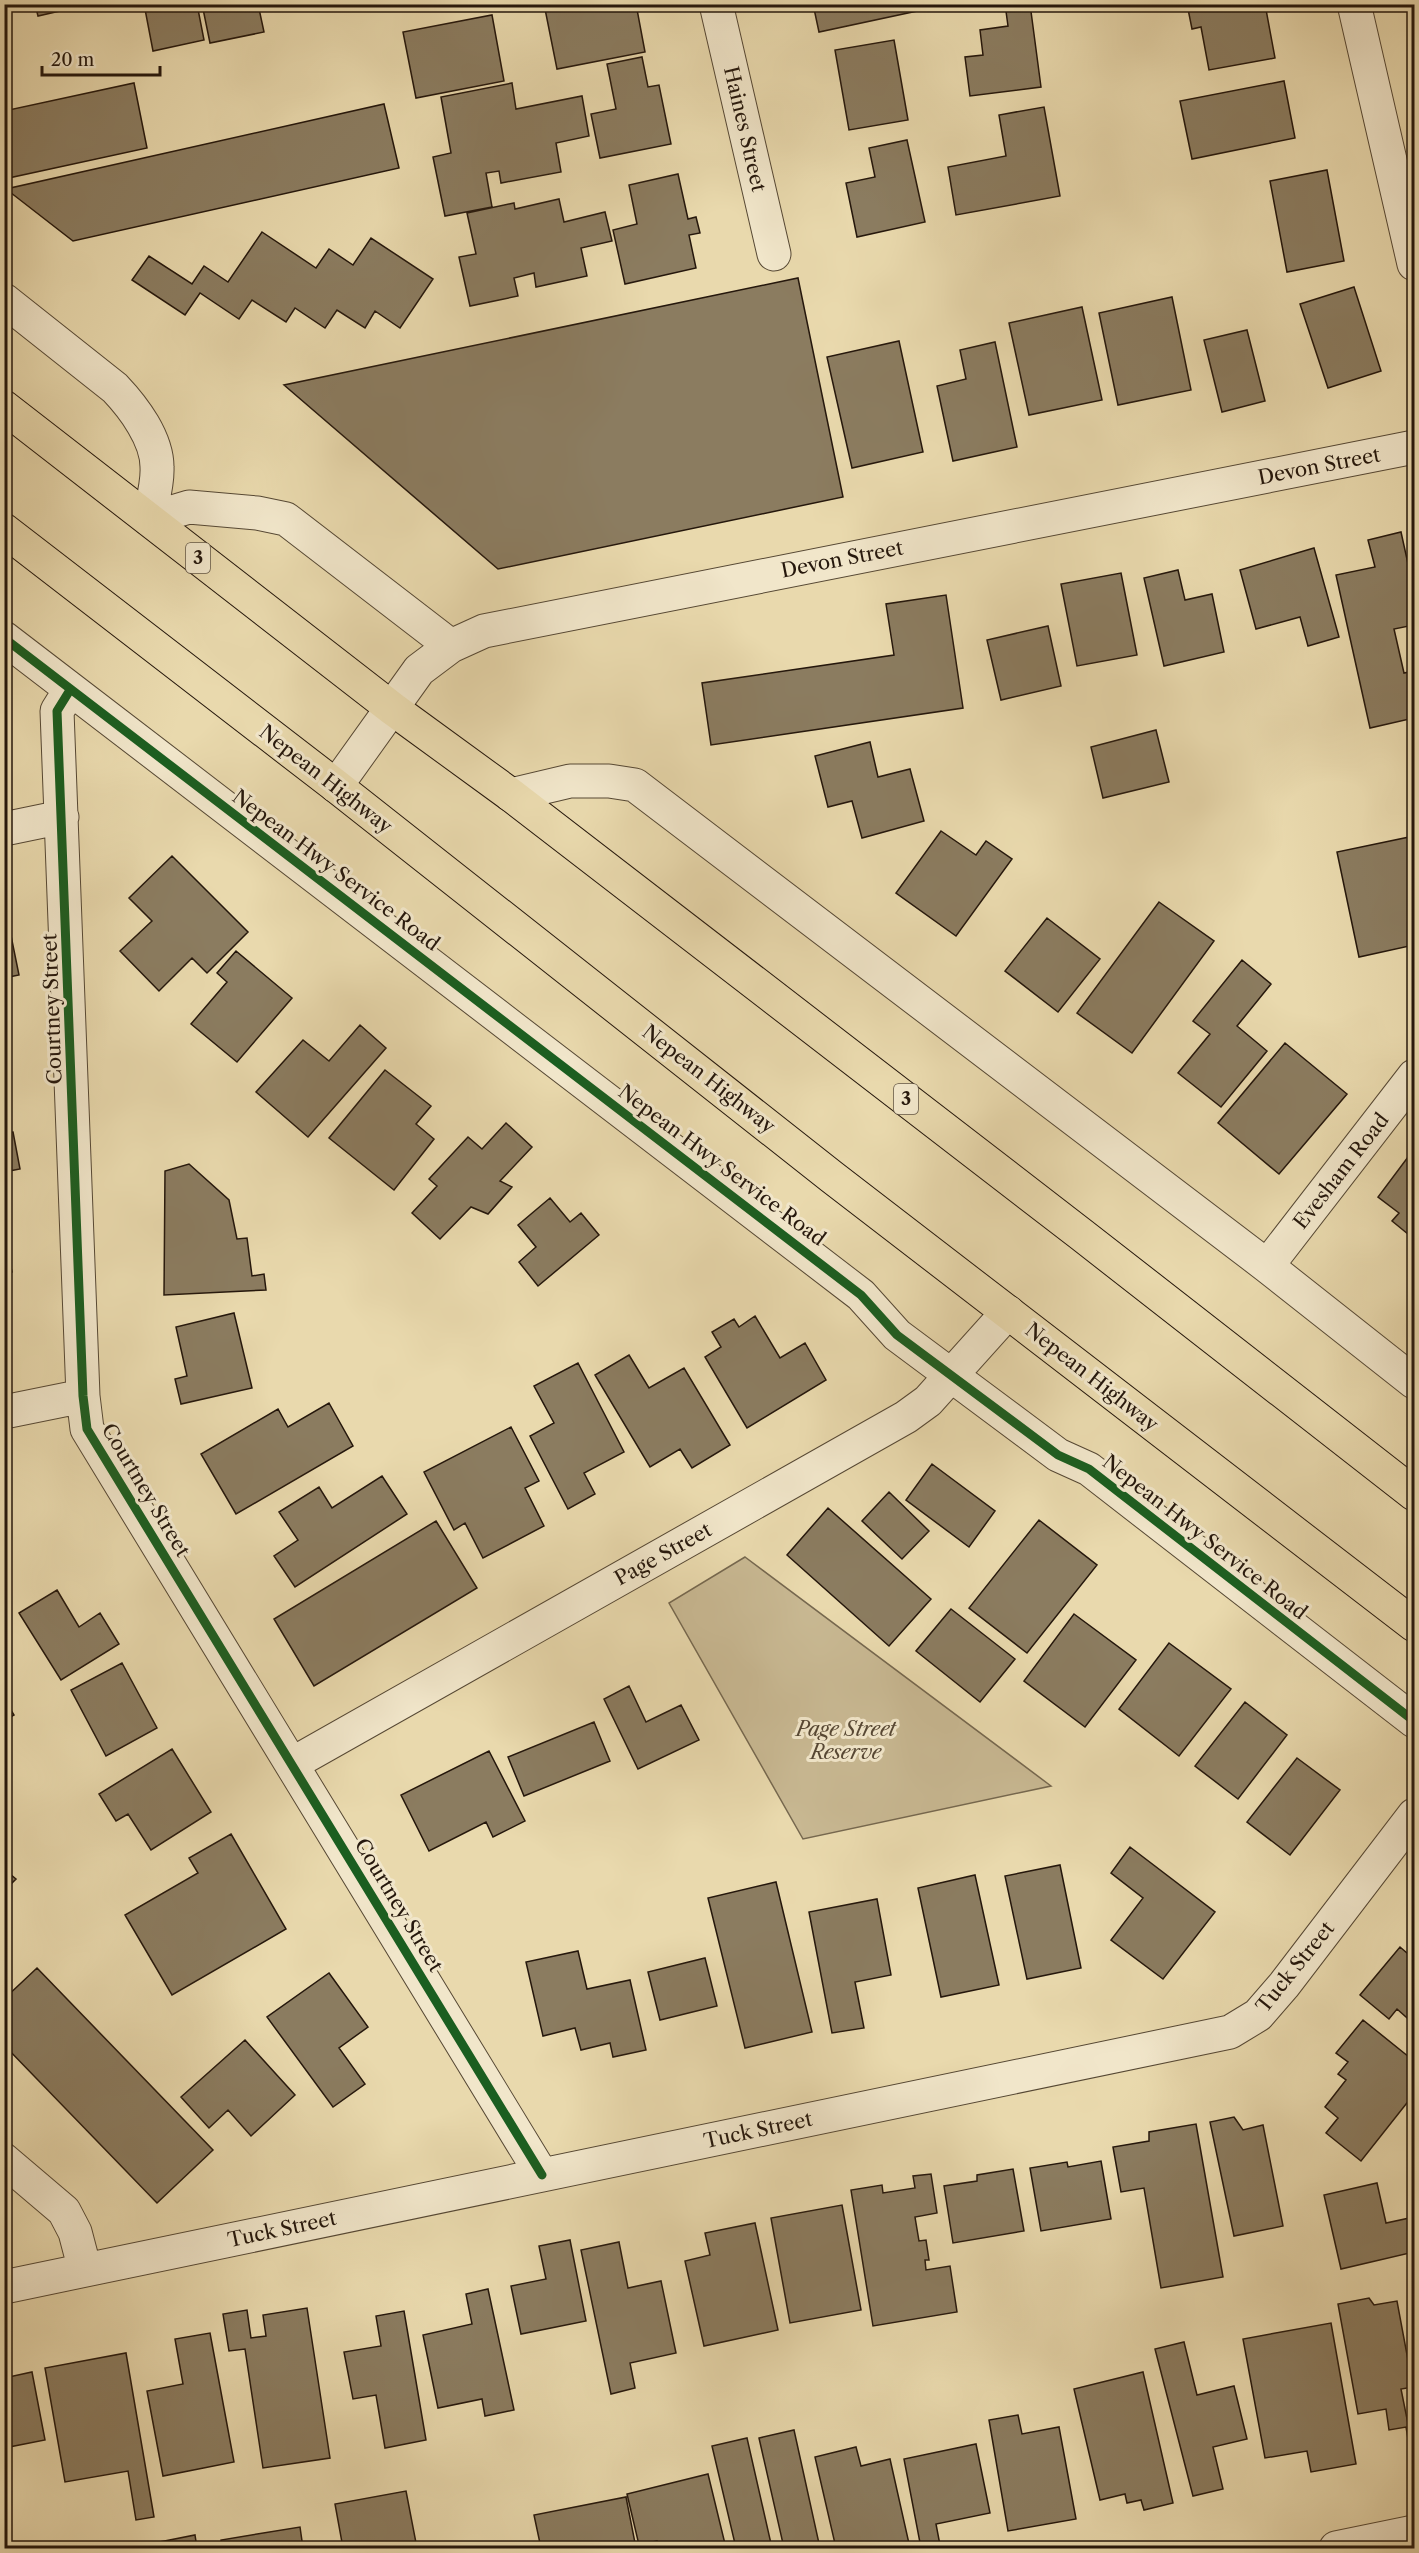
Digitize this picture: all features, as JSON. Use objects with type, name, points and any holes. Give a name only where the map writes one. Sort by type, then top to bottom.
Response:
[{"type":"highway","name":"3","points":[[4,406],[393,709],[511,795],[1414,1494]]},
{"type":"highway","name":"Nepean Highway","points":[[4,530],[336,786],[1008,1312],[1414,1625]]},
{"type":"street","name":"Haines Street","points":[[716,4],[774,254]]},
{"type":"street","points":[[1354,4],[1414,264]]},
{"type":"street","points":[[4,300],[116,388],[128,403],[156,453],[158,469],[149,519],[189,507],[257,513],[286,519],[451,646]]},
{"type":"street","name":"Devon Street","points":[[336,786],[419,670],[451,646],[484,631],[1414,447]]},
{"type":"street","name":"Nepean Hwy Service Road","points":[[4,638],[861,1295],[897,1335],[1058,1455],[1089,1469],[1414,1721]]},
{"type":"street","name":"Courtney Street","points":[[70,690],[57,711],[83,1396],[87,1429],[542,2175]]},
{"type":"street","points":[[511,795],[570,781],[609,781],[636,785],[1267,1266],[1414,1382]]},
{"type":"street","points":[[4,829],[62,817]]},
{"type":"street","name":"Evesham Road","points":[[1267,1266],[1414,1076]]},
{"type":"street","name":"Page Street","points":[[292,1764],[906,1417],[928,1401],[1008,1312]]},
{"type":"street","points":[[4,1412],[83,1396]]},
{"type":"street","name":"Tuck Street","points":[[4,2287],[1230,2032],[1258,2015],[1284,1985],[1414,1815]]},
{"type":"street","points":[[4,2160],[64,2211],[75,2232],[85,2270]]},
{"type":"street","points":[[1336,2548],[1414,2532]]},
{"type":"green space","name":"Page Street Reserve","points":[[745,1557],[1051,1786],[803,1839],[669,1603]]},
{"type":"building","points":[[35,4],[90,4],[38,16]]},
{"type":"building","points":[[144,4],[197,4],[204,40],[153,51]]},
{"type":"building","points":[[202,4],[258,4],[264,32],[210,43]]},
{"type":"building","points":[[544,4],[636,4],[645,52],[557,69]]},
{"type":"building","points":[[813,4],[950,4],[819,32]]},
{"type":"building","points":[[1005,4],[1030,4],[1041,87],[970,96],[965,57],[983,55],[980,30],[1008,26]]},
{"type":"building","points":[[1187,4],[1265,4],[1275,58],[1209,70],[1201,27],[1192,29]]},
{"type":"building","points":[[492,15],[504,81],[416,98],[403,32]]},
{"type":"building","points":[[894,40],[908,120],[849,130],[835,50]]},
{"type":"building","points":[[642,57],[648,87],[659,85],[671,144],[600,158],[591,114],[616,109],[607,64]]},
{"type":"building","points":[[1284,81],[1295,138],[1192,159],[1180,101]]},
{"type":"building","points":[[134,83],[147,148],[4,179],[4,111]]},
{"type":"building","points":[[512,83],[516,109],[582,96],[589,136],[556,143],[561,172],[501,183],[499,171],[486,173],[492,207],[445,216],[433,157],[451,153],[441,97]]},
{"type":"building","points":[[384,104],[399,168],[73,241],[6,189]]},
{"type":"building","points":[[1044,107],[1060,196],[956,215],[948,167],[1006,156],[999,115]]},
{"type":"building","points":[[907,140],[925,222],[857,237],[846,183],[875,177],[869,148]]},
{"type":"building","points":[[1327,170],[1344,261],[1287,272],[1270,181]]},
{"type":"building","points":[[678,174],[688,219],[696,217],[700,233],[689,235],[696,268],[625,284],[613,230],[637,224],[629,185]]},
{"type":"building","points":[[559,199],[564,222],[605,212],[612,241],[581,248],[587,276],[536,287],[534,273],[514,278],[518,296],[470,306],[459,257],[476,254],[467,213],[514,203],[515,209]]},
{"type":"building","points":[[262,232],[316,268],[329,249],[353,265],[371,238],[433,279],[400,328],[375,311],[365,328],[337,310],[325,328],[295,308],[286,322],[252,300],[239,319],[200,293],[185,315],[132,280],[149,256],[192,284],[204,266],[228,282]]},
{"type":"building","points":[[798,278],[843,497],[498,569],[284,385]]},
{"type":"building","points":[[1354,287],[1381,371],[1328,388],[1300,304]]},
{"type":"building","points":[[1172,297],[1191,390],[1118,405],[1099,313]]},
{"type":"building","points":[[1082,307],[1102,400],[1029,415],[1009,323]]},
{"type":"building","points":[[1247,330],[1265,401],[1222,412],[1204,340]]},
{"type":"building","points":[[899,341],[923,452],[852,468],[827,357]]},
{"type":"building","points":[[995,342],[1017,447],[953,461],[937,386],[966,379],[960,350]]},
{"type":"building","points":[[1401,532],[1414,591],[1414,625],[1394,629],[1404,673],[1414,671],[1414,718],[1370,728],[1336,575],[1375,567],[1368,540]]},
{"type":"building","points":[[1314,548],[1339,637],[1308,646],[1300,617],[1256,629],[1240,570]]},
{"type":"building","points":[[1178,570],[1185,600],[1212,594],[1224,652],[1164,666],[1144,578]]},
{"type":"building","points":[[1121,573],[1137,655],[1077,666],[1061,584]]},
{"type":"building","points":[[946,595],[963,708],[711,745],[702,683],[894,655],[886,604]]},
{"type":"building","points":[[1048,626],[1061,686],[1001,700],[987,640]]},
{"type":"building","points":[[1156,730],[1169,782],[1103,798],[1091,747]]},
{"type":"building","points":[[870,742],[878,777],[910,769],[924,821],[862,838],[852,801],[828,807],[815,756]]},
{"type":"building","points":[[941,831],[976,855],[986,841],[1012,859],[956,936],[896,893]]},
{"type":"building","points":[[1414,836],[1414,945],[1359,957],[1337,852]]},
{"type":"building","points":[[172,856],[248,932],[207,973],[192,958],[159,991],[120,951],[152,921],[129,898]]},
{"type":"building","points":[[1159,902],[1214,941],[1132,1053],[1077,1013]]},
{"type":"building","points":[[4,916],[7,916],[19,975],[4,978]]},
{"type":"building","points":[[1047,918],[1100,959],[1058,1012],[1005,971]]},
{"type":"building","points":[[236,951],[292,998],[237,1062],[191,1024],[227,982],[217,973]]},
{"type":"building","points":[[1242,960],[1271,984],[1237,1026],[1267,1051],[1221,1107],[1178,1073],[1210,1034],[1193,1021]]},
{"type":"building","points":[[360,1025],[386,1048],[308,1137],[256,1092],[303,1040],[329,1061]]},
{"type":"building","points":[[1285,1043],[1347,1094],[1279,1174],[1218,1123]]},
{"type":"building","points":[[385,1070],[431,1106],[416,1124],[434,1139],[394,1190],[329,1138]]},
{"type":"building","points":[[506,1123],[532,1147],[500,1181],[512,1187],[488,1214],[471,1207],[440,1239],[412,1213],[437,1186],[429,1179],[468,1137],[482,1149]]},
{"type":"building","points":[[13,1132],[20,1169],[4,1172],[4,1133]]},
{"type":"building","points":[[1414,1149],[1414,1239],[1392,1221],[1399,1213],[1378,1197]]},
{"type":"building","points":[[189,1164],[229,1200],[237,1239],[247,1238],[252,1276],[264,1274],[266,1290],[164,1295],[165,1171]]},
{"type":"building","points":[[550,1198],[570,1222],[581,1213],[599,1235],[538,1286],[519,1262],[536,1247],[518,1225]]},
{"type":"building","points":[[4,1235],[12,1272],[4,1274]]},
{"type":"building","points":[[234,1313],[252,1388],[181,1404],[175,1379],[187,1376],[176,1327]]},
{"type":"building","points":[[755,1316],[780,1358],[805,1343],[826,1380],[747,1428],[705,1357],[721,1347],[712,1332],[734,1319],[739,1327]]},
{"type":"building","points":[[629,1355],[649,1388],[684,1368],[730,1445],[692,1468],[680,1449],[650,1467],[595,1375]]},
{"type":"building","points":[[578,1363],[624,1452],[584,1473],[595,1494],[568,1509],[530,1436],[554,1423],[534,1386]]},
{"type":"building","points":[[329,1403],[353,1446],[236,1514],[201,1454],[278,1409],[288,1427]]},
{"type":"building","points":[[511,1427],[539,1481],[525,1488],[544,1526],[483,1558],[465,1523],[454,1530],[424,1472]]},
{"type":"building","points":[[932,1464],[995,1511],[969,1547],[906,1500]]},
{"type":"building","points":[[382,1476],[407,1514],[295,1587],[274,1556],[298,1540],[279,1512],[319,1487],[332,1508]]},
{"type":"building","points":[[889,1492],[929,1531],[902,1559],[862,1521]]},
{"type":"building","points":[[828,1508],[931,1599],[889,1646],[787,1555]]},
{"type":"building","points":[[1039,1520],[1097,1565],[1027,1653],[969,1608]]},
{"type":"building","points":[[436,1521],[477,1588],[314,1686],[274,1619]]},
{"type":"building","points":[[57,1590],[79,1627],[100,1613],[119,1644],[61,1680],[19,1613]]},
{"type":"building","points":[[951,1609],[1015,1659],[980,1702],[916,1651]]},
{"type":"building","points":[[1074,1614],[1136,1660],[1085,1727],[1024,1681]]},
{"type":"building","points":[[1169,1643],[1231,1689],[1179,1756],[1119,1709]]},
{"type":"building","points":[[122,1663],[157,1728],[106,1756],[71,1690]]},
{"type":"building","points":[[629,1686],[646,1722],[681,1705],[699,1740],[638,1769],[604,1699]]},
{"type":"building","points":[[4,1699],[14,1715],[4,1721]]},
{"type":"building","points":[[1245,1702],[1287,1735],[1238,1799],[1195,1766]]},
{"type":"building","points":[[594,1722],[610,1761],[524,1796],[508,1757]]},
{"type":"building","points":[[172,1749],[211,1812],[151,1850],[128,1814],[116,1821],[99,1794]]},
{"type":"building","points":[[489,1751],[525,1821],[493,1837],[486,1822],[429,1851],[401,1795]]},
{"type":"building","points":[[1297,1758],[1340,1790],[1290,1855],[1247,1822]]},
{"type":"building","points":[[231,1834],[286,1929],[172,1995],[125,1915],[198,1873],[189,1858]]},
{"type":"building","points":[[1130,1847],[1215,1912],[1163,1979],[1111,1940],[1143,1898],[1111,1873]]},
{"type":"building","points":[[1060,1865],[1081,1968],[1027,1979],[1005,1876]]},
{"type":"building","points":[[4,1869],[16,1879],[4,1891]]},
{"type":"building","points":[[975,1875],[999,1985],[941,1997],[918,1888]]},
{"type":"building","points":[[776,1882],[812,2032],[745,2048],[708,1898]]},
{"type":"building","points":[[877,1899],[891,1975],[855,1982],[864,2028],[832,2033],[809,1912]]},
{"type":"building","points":[[1400,1947],[1414,1959],[1414,2024],[1397,2009],[1389,2019],[1360,1995]]},
{"type":"building","points":[[578,1951],[587,1989],[630,1980],[646,2050],[613,2057],[610,2043],[581,2050],[575,2028],[543,2036],[526,1962]]},
{"type":"building","points":[[705,1958],[717,2006],[660,2020],[648,1972]]},
{"type":"building","points":[[37,1968],[213,2150],[157,2203],[4,2045],[4,1999]]},
{"type":"building","points":[[329,1973],[368,2027],[339,2048],[365,2084],[333,2107],[267,2017]]},
{"type":"building","points":[[1363,2020],[1414,2061],[1414,2094],[1361,2161],[1326,2133],[1338,2118],[1325,2107],[1346,2080],[1338,2074],[1348,2062],[1336,2053]]},
{"type":"building","points":[[245,2040],[295,2095],[251,2136],[228,2110],[209,2128],[181,2097]]},
{"type":"building","points":[[1234,2117],[1243,2130],[1263,2125],[1283,2226],[1234,2236],[1210,2122]]},
{"type":"building","points":[[1196,2124],[1223,2277],[1161,2288],[1144,2188],[1121,2192],[1113,2147],[1149,2141],[1149,2132]]},
{"type":"building","points":[[1101,2161],[1111,2219],[1041,2231],[1030,2168],[1067,2162],[1068,2167]]},
{"type":"building","points":[[1013,2169],[1024,2231],[953,2243],[944,2186],[977,2181],[977,2175]]},
{"type":"building","points":[[931,2174],[937,2213],[915,2217],[919,2241],[926,2240],[929,2260],[925,2260],[926,2270],[950,2266],[957,2312],[873,2326],[851,2190],[882,2185],[883,2193],[915,2188],[913,2176]]},
{"type":"building","points":[[1377,2183],[1386,2223],[1414,2217],[1414,2252],[1341,2269],[1324,2195]]},
{"type":"building","points":[[842,2205],[861,2310],[790,2323],[771,2218]]},
{"type":"building","points":[[755,2223],[778,2330],[704,2346],[685,2261],[710,2255],[705,2233]]},
{"type":"building","points":[[570,2240],[586,2321],[521,2334],[511,2286],[546,2279],[539,2246]]},
{"type":"building","points":[[619,2242],[628,2288],[661,2281],[676,2353],[630,2363],[635,2388],[611,2394],[581,2250]]},
{"type":"building","points":[[488,2289],[514,2410],[485,2416],[482,2399],[438,2408],[423,2335],[472,2324],[466,2294]]},
{"type":"building","points":[[1369,2298],[1374,2305],[1397,2301],[1413,2387],[1401,2389],[1408,2424],[1414,2423],[1414,2444],[1409,2445],[1406,2427],[1389,2430],[1386,2409],[1358,2414],[1338,2304]]},
{"type":"building","points":[[307,2308],[330,2458],[263,2468],[245,2349],[229,2351],[223,2314],[247,2310],[251,2338],[266,2336],[263,2315]]},
{"type":"building","points":[[404,2311],[426,2440],[385,2448],[376,2395],[353,2399],[344,2352],[381,2346],[376,2316]]},
{"type":"building","points":[[1331,2323],[1356,2464],[1311,2472],[1307,2451],[1265,2458],[1243,2339]]},
{"type":"building","points":[[210,2333],[234,2462],[163,2476],[147,2391],[183,2384],[175,2339]]},
{"type":"building","points":[[1184,2342],[1197,2395],[1234,2386],[1247,2439],[1213,2447],[1223,2489],[1193,2496],[1155,2349]]},
{"type":"building","points":[[126,2353],[154,2517],[136,2520],[128,2471],[65,2482],[45,2368]]},
{"type":"building","points":[[32,2372],[45,2440],[4,2448],[4,2378]]},
{"type":"building","points":[[1143,2372],[1173,2503],[1144,2510],[1141,2500],[1127,2503],[1125,2494],[1100,2500],[1074,2389]]},
{"type":"building","points":[[1018,2415],[1022,2434],[1059,2427],[1076,2519],[1008,2531],[989,2420]]},
{"type":"building","points":[[794,2430],[820,2548],[784,2548],[759,2438]]},
{"type":"building","points":[[747,2438],[772,2548],[736,2548],[712,2446]]},
{"type":"building","points":[[976,2444],[990,2513],[936,2524],[940,2545],[921,2548],[904,2459]]},
{"type":"building","points":[[856,2447],[861,2466],[890,2459],[910,2548],[836,2548],[815,2457]]},
{"type":"building","points":[[708,2474],[726,2548],[659,2548],[657,2541],[639,2545],[627,2494]]},
{"type":"building","points":[[406,2491],[417,2548],[343,2548],[335,2504]]},
{"type":"building","points":[[626,2497],[636,2548],[541,2548],[534,2515]]},
{"type":"building","points":[[300,2527],[303,2548],[222,2548],[221,2540]]},
{"type":"building","points":[[195,2535],[197,2548],[129,2548]]},
{"type":"cycle path","points":[[4,638],[861,1295],[897,1335],[1058,1455],[1089,1469],[1414,1721]]},
{"type":"cycle path","points":[[70,690],[57,711],[83,1396],[87,1429],[542,2175]]}]
